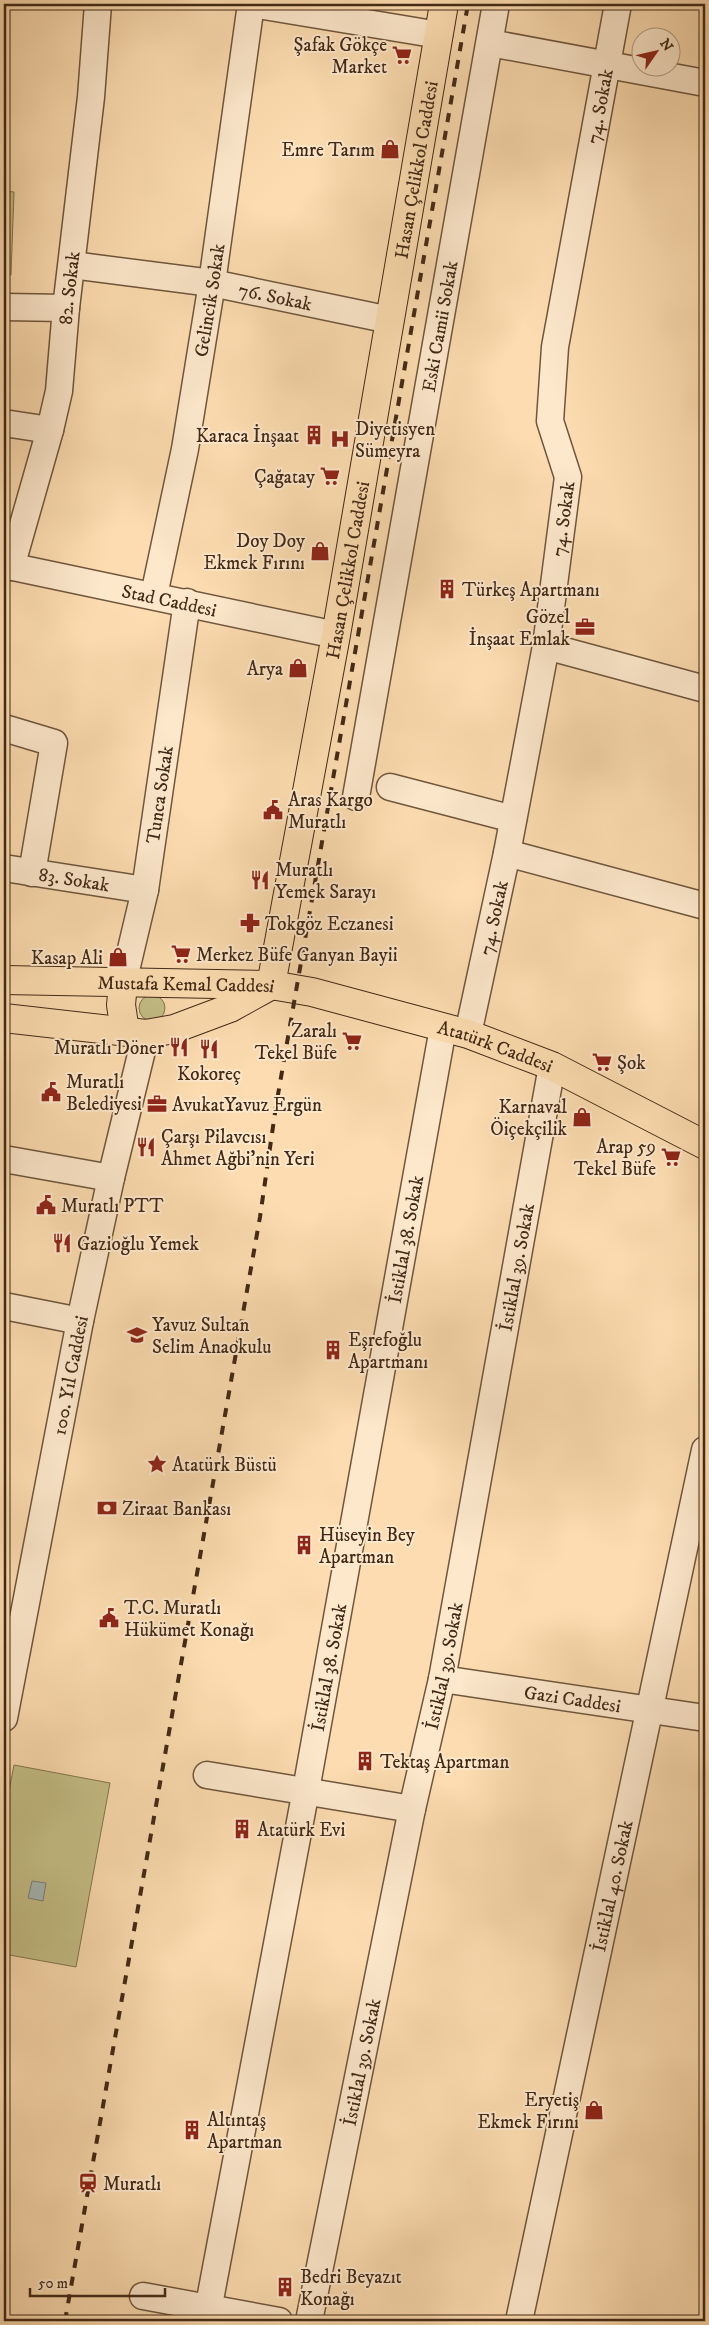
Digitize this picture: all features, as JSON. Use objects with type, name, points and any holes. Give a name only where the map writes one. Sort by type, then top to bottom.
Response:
[{"type":"main road","name":"Hasan Çelikkol Caddesi","points":[[271,985],[336,635],[444,4]]},
{"type":"main road","name":"Mustafa Kemal Caddesi","points":[[4,980],[177,985],[271,985]]},
{"type":"main road","points":[[123,983],[121,1005],[135,1032]]},
{"type":"main road","points":[[174,1029],[180,1006],[177,985]]},
{"type":"main road","name":"Mustafa Kemal Caddesi","points":[[4,1018],[135,1032],[174,1029],[230,1008],[271,985]]},
{"type":"main road","name":"Atatürk Caddesi","points":[[271,985],[312,992],[456,1031],[552,1066],[705,1144]]},
{"type":"street","name":"82. Sokak","points":[[7,566],[50,430],[59,391],[66,308],[91,97],[98,4]]},
{"type":"street","points":[[252,4],[439,35]]},
{"type":"street","name":"Gelincik Sokak","points":[[154,596],[185,449],[212,283],[252,4]]},
{"type":"street","name":"Eski Camii Sokak","points":[[356,797],[496,4]]},
{"type":"street","name":"74. Sokak","points":[[456,1031],[507,853],[546,646],[568,477],[550,421],[555,347],[618,4]]},
{"type":"street","points":[[490,43],[705,83]]},
{"type":"street","name":"76. Sokak","points":[[72,265],[212,283],[390,320]]},
{"type":"street","points":[[4,307],[66,308]]},
{"type":"street","points":[[4,423],[50,430]]},
{"type":"street","name":"Stad Caddesi","points":[[7,566],[187,602],[336,635]]},
{"type":"street","name":"Tunca Sokak","points":[[123,983],[145,890],[187,602]]},
{"type":"street","points":[[546,646],[705,689]]},
{"type":"street","points":[[4,728],[54,743],[32,873]]},
{"type":"street","points":[[390,787],[513,819]]},
{"type":"street","points":[[507,853],[705,906]]},
{"type":"street","name":"83. Sokak","points":[[4,868],[145,890]]},
{"type":"street","name":"İstiklal 38. Sokak","points":[[207,2314],[306,1790],[456,1031]]},
{"type":"street","name":"100. Yıl Caddesi","points":[[4,1718],[80,1321],[111,1178],[135,1032]]},
{"type":"street","name":"İstiklal 39. Sokak","points":[[309,2321],[412,1809],[442,1679],[552,1066]]},
{"type":"street","points":[[4,1160],[111,1178]]},
{"type":"street","points":[[4,1306],[80,1321]]},
{"type":"street","name":"İstiklal 40. Sokak","points":[[519,2321],[705,1450]]},
{"type":"street","name":"Gazi Caddesi","points":[[442,1679],[650,1712],[705,1718]]},
{"type":"street","points":[[207,1775],[412,1809]]},
{"type":"street","points":[[143,2296],[207,2314],[279,2321]]},
{"type":"shaded area","points":[[4,191],[14,192],[11,275],[4,275]]},
{"type":"shaded area","points":[[152,995],[161,999],[165,1008],[161,1017],[152,1021],[143,1017],[139,1008],[143,999]]},
{"type":"shaded area","points":[[14,1765],[110,1783],[76,1967],[4,1954],[4,1817]]},
{"type":"shaded area","points":[[32,1881],[46,1883],[43,1901],[28,1898]]},
{"type":"railway","points":[[65,2321],[260,1217],[276,1106],[468,4]]},
{"type":"place","name":"Şafak Gökçe Market","points":[[402,55]]},
{"type":"place","name":"Emre Tarım","points":[[390,149]]},
{"type":"place","name":"Karaca İnşaat","points":[[314,435]]},
{"type":"place","name":"Diyetisyen Sümeyra","points":[[340,439]]},
{"type":"place","name":"Çağatay","points":[[330,476]]},
{"type":"place","name":"Doy Doy Ekmek Fırını","points":[[320,551]]},
{"type":"place","name":"Türkeş Apartmanı","points":[[447,589]]},
{"type":"place","name":"Gözel İnşaat Emlak","points":[[585,627]]},
{"type":"place","name":"Arya","points":[[298,668]]},
{"type":"place","name":"Aras Kargo Muratlı","points":[[273,810]]},
{"type":"place","name":"Muratlı Yemek Sarayı","points":[[260,880]]},
{"type":"place","name":"Tokgöz Eczanesi","points":[[250,923]]},
{"type":"place","name":"Merkez Büfe Ganyan Bayii","points":[[181,954]]},
{"type":"place","name":"Kasap Ali","points":[[118,957]]},
{"type":"place","name":"Zaralı Tekel Büfe","points":[[352,1041]]},
{"type":"place","name":"Muratlı Döner","points":[[179,1047]]},
{"type":"place","name":"Kokoreç","points":[[209,1049]]},
{"type":"place","name":"Şok","points":[[602,1062]]},
{"type":"place","name":"Muratlı Belediyesi","points":[[51,1092]]},
{"type":"place","name":"AvukatYavuz Ergün","points":[[157,1104]]},
{"type":"place","name":"Karnaval Öiçekçilik","points":[[582,1117]]},
{"type":"place","name":"Çarşı Pilavcısı Ahmet Ağbi'nin Yeri","points":[[146,1147]]},
{"type":"place","name":"Arap 59 Tekel Büfe","points":[[671,1157]]},
{"type":"place","name":"Muratlı PTT","points":[[46,1205]]},
{"type":"place","name":"Gazioğlu Yemek","points":[[62,1243]]},
{"type":"place","name":"Yavuz Sultan Selim Anaokulu","points":[[137,1335]]},
{"type":"place","name":"Eşrefoğlu Apartmanı","points":[[333,1350]]},
{"type":"place","name":"Atatürk Büstü","points":[[157,1464]]},
{"type":"place","name":"Ziraat Bankası","points":[[107,1508]]},
{"type":"place","name":"Hüseyin Bey Apartman","points":[[304,1545]]},
{"type":"place","name":"T.C. Muratlı Hükümet Konağı","points":[[109,1618]]},
{"type":"place","name":"Tektaş Apartman","points":[[365,1761]]},
{"type":"place","name":"Atatürk Evi","points":[[242,1829]]},
{"type":"place","name":"Eryetiş Ekmek Fırını","points":[[594,2110]]},
{"type":"place","name":"Altıntaş Apartman","points":[[192,2130]]},
{"type":"place","name":"Muratlı","points":[[88,2183]]},
{"type":"place","name":"Bedri Beyazıt Konağı","points":[[285,2287]]}]
